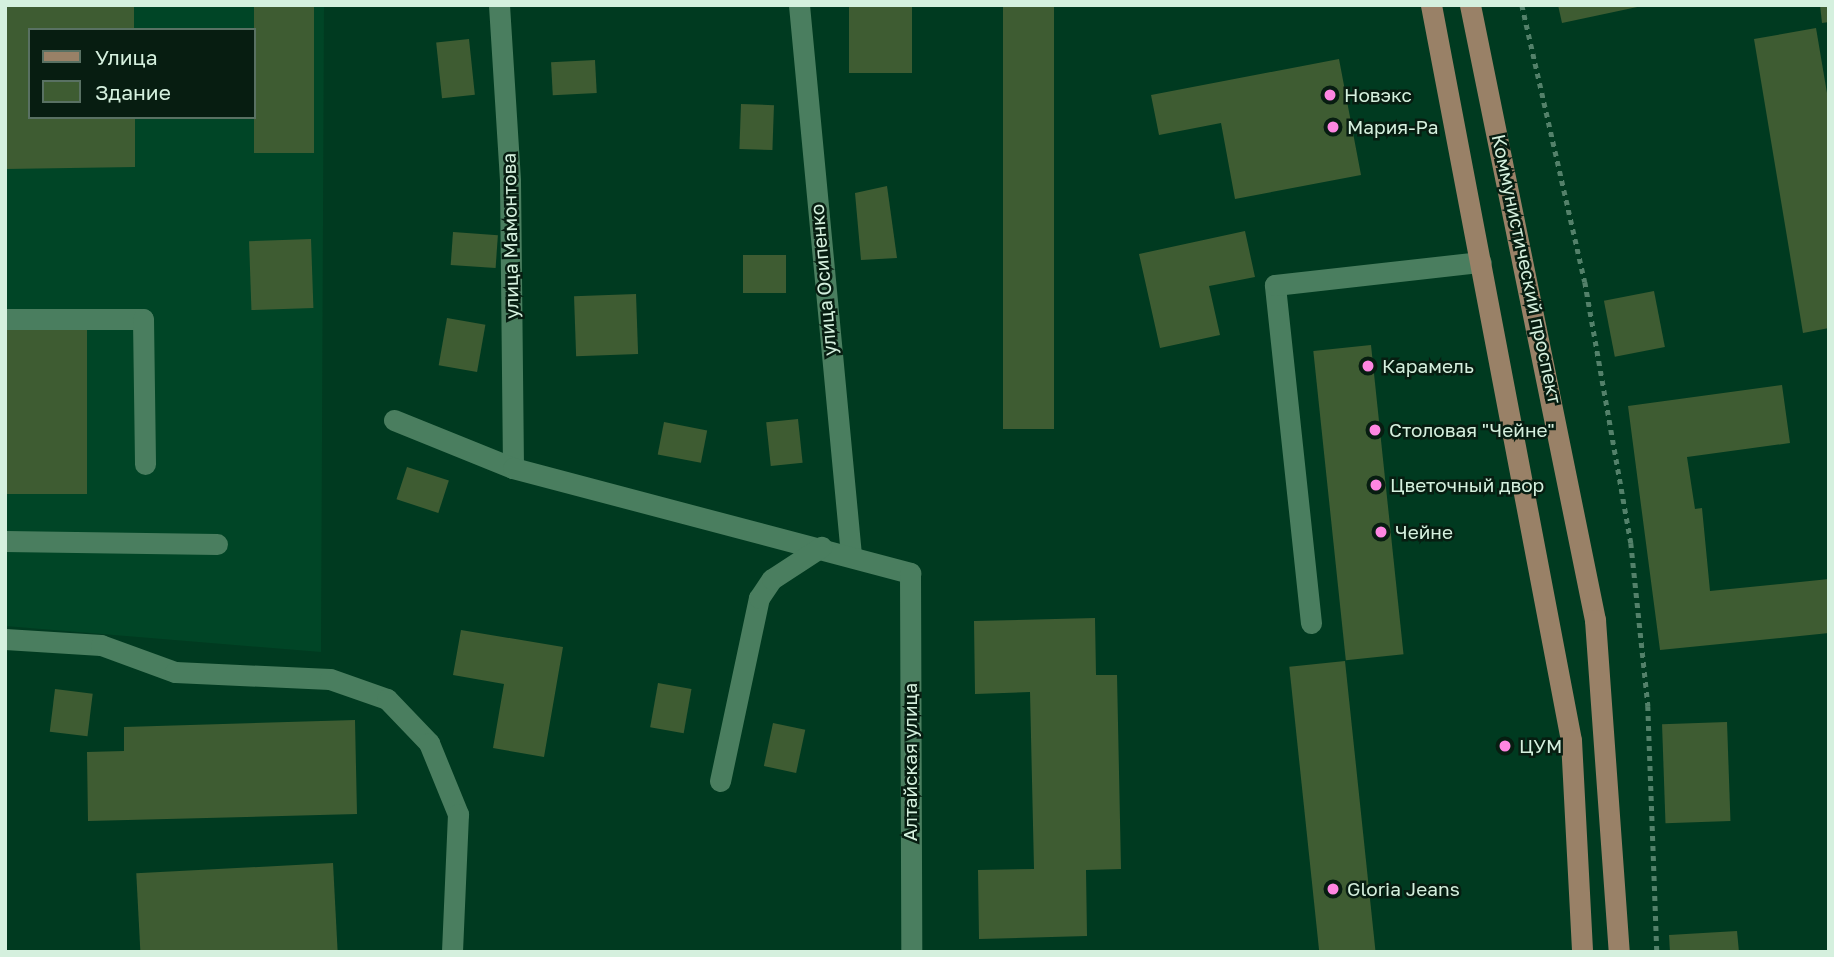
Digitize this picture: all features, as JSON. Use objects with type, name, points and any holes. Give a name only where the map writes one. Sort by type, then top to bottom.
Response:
[{"type":"main road","points":[[1431,5],[1571,740],[1582,952]]},
{"type":"main road","name":"Коммунистический проспект","points":[[1470,5],[1595,620],[1619,952]]},
{"type":"street","name":"улица Мамонтова","points":[[499,5],[510,169],[513,468]]},
{"type":"street","name":"улица Осипенко","points":[[799,5],[851,555]]},
{"type":"street","points":[[1311,623],[1275,285],[1481,262]]},
{"type":"street","points":[[5,319],[143,319],[145,464]]},
{"type":"street","points":[[394,420],[513,468],[851,555]]},
{"type":"street","points":[[5,541],[217,544]]},
{"type":"street","points":[[720,781],[759,598],[772,579],[821,547]]},
{"type":"street","name":"Алтайская улица","points":[[851,555],[910,573],[911,952]]},
{"type":"street","points":[[5,639],[101,645],[175,672],[330,679],[387,699],[429,743],[457,814],[452,952]]},
{"type":"path","points":[[1522,5],[1585,282],[1631,543],[1648,706],[1657,952]]},
{"type":"shaded area","points":[[5,5],[324,5],[321,652],[5,626]]},
{"type":"building","points":[[5,5],[134,5],[134,28],[28,28],[28,119],[135,119],[135,167],[5,169]]},
{"type":"building","points":[[254,5],[314,5],[314,153],[254,153]]},
{"type":"building","points":[[849,5],[912,5],[912,73],[849,73]]},
{"type":"building","points":[[1003,5],[1054,5],[1054,429],[1003,429]]},
{"type":"building","points":[[1558,5],[1642,5],[1642,6],[1562,23]]},
{"type":"building","points":[[1820,5],[1829,5],[1829,22],[1822,23]]},
{"type":"building","points":[[1816,28],[1829,105],[1829,328],[1803,333],[1754,39]]},
{"type":"building","points":[[469,39],[475,95],[442,98],[436,42]]},
{"type":"building","points":[[1339,59],[1361,175],[1235,199],[1221,123],[1159,135],[1151,95]]},
{"type":"building","points":[[595,60],[597,93],[553,95],[551,62]]},
{"type":"building","points":[[741,104],[774,105],[772,150],[739,149]]},
{"type":"building","points":[[887,186],[897,258],[861,260],[855,193]]},
{"type":"building","points":[[1245,231],[1255,277],[1209,286],[1220,335],[1160,348],[1139,254]]},
{"type":"building","points":[[453,232],[498,235],[496,268],[451,265]]},
{"type":"building","points":[[311,239],[313,308],[251,310],[249,241]]},
{"type":"building","points":[[743,255],[786,255],[786,293],[743,293]]},
{"type":"building","points":[[1654,291],[1665,347],[1615,357],[1604,301]]},
{"type":"building","points":[[636,294],[638,354],[576,356],[574,296]]},
{"type":"building","points":[[447,318],[485,325],[477,372],[439,365]]},
{"type":"building","points":[[5,326],[87,326],[87,494],[5,494]]},
{"type":"building","points":[[1371,345],[1404,654],[1346,660],[1313,351]]},
{"type":"building","points":[[1782,385],[1790,443],[1687,457],[1695,509],[1702,508],[1710,591],[1829,579],[1829,633],[1660,650],[1628,406]]},
{"type":"building","points":[[798,419],[803,463],[771,466],[766,422]]},
{"type":"building","points":[[664,422],[707,430],[701,463],[658,454]]},
{"type":"building","points":[[407,467],[449,481],[438,513],[396,499]]},
{"type":"building","points":[[1095,618],[1096,675],[1117,675],[1121,869],[1086,870],[1087,936],[979,939],[978,870],[1034,869],[1030,692],[975,694],[974,621]]},
{"type":"building","points":[[461,630],[563,647],[544,757],[493,748],[504,684],[453,675]]},
{"type":"building","points":[[1345,661],[1376,951],[1319,952],[1289,667]]},
{"type":"building","points":[[658,683],[691,689],[684,733],[650,727]]},
{"type":"building","points":[[55,689],[93,694],[87,736],[50,732]]},
{"type":"building","points":[[355,720],[357,814],[88,821],[87,752],[124,751],[124,727]]},
{"type":"building","points":[[1727,722],[1730,821],[1665,823],[1662,724]]},
{"type":"building","points":[[773,723],[805,730],[796,773],[764,766]]},
{"type":"building","points":[[333,863],[338,952],[140,952],[136,873]]},
{"type":"building","points":[[1737,931],[1739,952],[1670,952],[1669,935]]},
{"type":"place","name":"Новэкс","points":[[1330,95]]},
{"type":"place","name":"Мария-Ра","points":[[1333,127]]},
{"type":"place","name":"Карамель","points":[[1368,366]]},
{"type":"place","name":"Столовая \"Чейне\"","points":[[1375,430]]},
{"type":"place","name":"Цветочный двор","points":[[1376,485]]},
{"type":"place","name":"Чейне","points":[[1381,532]]},
{"type":"place","name":"ЦУМ","points":[[1505,746]]},
{"type":"place","name":"Gloria Jeans","points":[[1333,889]]}]
